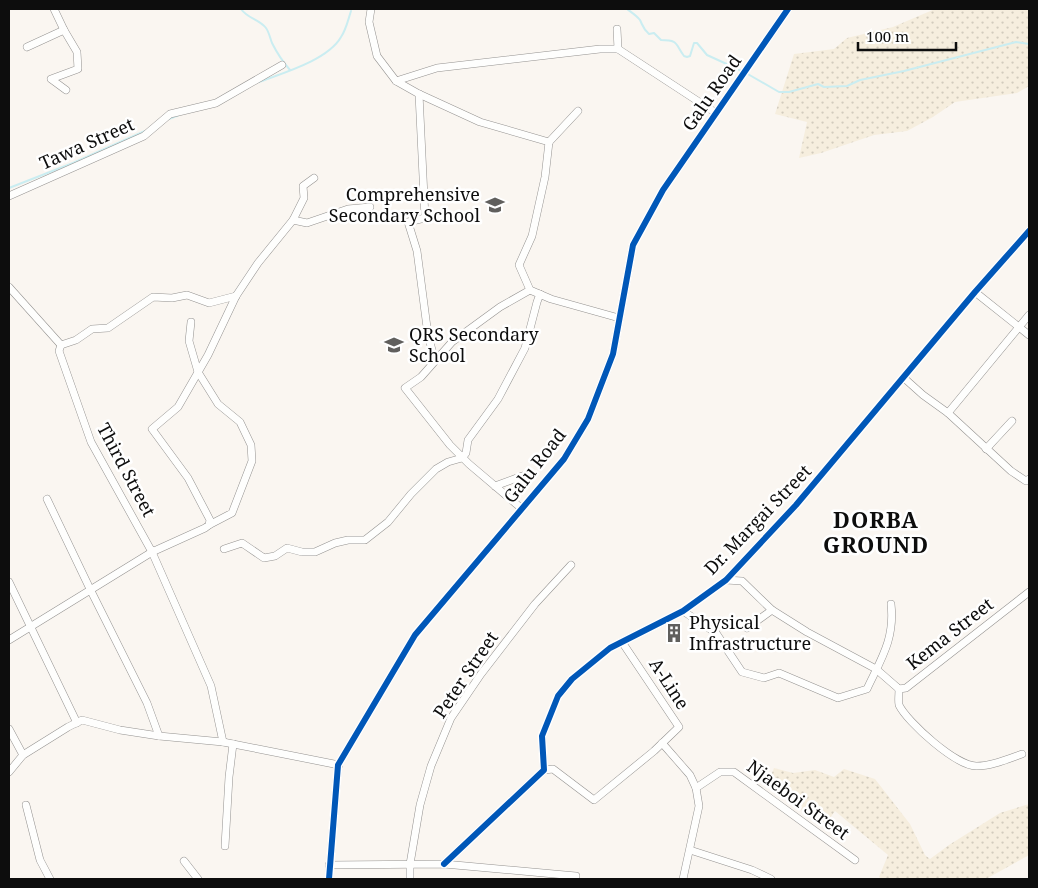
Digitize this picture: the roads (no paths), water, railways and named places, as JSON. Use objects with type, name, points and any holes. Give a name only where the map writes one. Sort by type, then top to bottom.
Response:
[{"type":"street","points":[[54,9],[77,52],[78,69],[52,79],[66,90]]},
{"type":"street","points":[[371,9],[369,22],[377,56],[396,81],[419,94],[480,122],[549,142]]},
{"type":"street","name":"Galu Road","points":[[329,879],[338,765],[415,635],[564,459],[588,419],[613,354],[632,245],[663,190],[788,9]]},
{"type":"street","points":[[617,29],[618,49]]},
{"type":"street","points":[[27,47],[64,30]]},
{"type":"street","points":[[396,81],[437,68],[600,49],[618,49],[716,113]]},
{"type":"street","name":"Tawa Street","points":[[9,196],[144,136],[170,114],[216,102],[282,65]]},
{"type":"street","points":[[419,94],[425,218],[408,222],[417,251],[428,335],[434,362]]},
{"type":"street","points":[[578,111],[549,142],[545,177],[532,236],[520,265],[530,290],[551,299],[619,318]]},
{"type":"street","points":[[209,525],[210,520],[188,478],[152,429],[178,407],[198,372],[236,296],[258,263],[293,220],[304,198],[304,186],[314,178]]},
{"type":"street","points":[[293,220],[307,223],[348,209],[370,207]]},
{"type":"street","name":"Dr. Margai Street","points":[[544,770],[542,736],[558,696],[572,678],[610,648],[682,611],[726,580],[796,505],[975,292],[1029,231]]},
{"type":"street","points":[[9,287],[61,345],[76,340],[92,329],[108,328],[153,297],[172,298],[187,295],[209,303],[236,296]]},
{"type":"street","points":[[521,508],[450,446],[405,388],[421,377],[452,342],[500,307],[530,290]]},
{"type":"street","points":[[975,292],[1029,335]]},
{"type":"street","points":[[224,549],[242,543],[264,558],[275,556],[286,548],[302,552],[315,552],[335,543],[348,540],[365,540],[388,522],[411,494],[436,469],[448,462],[462,458],[466,453],[468,440],[498,399],[525,348],[540,294]]},
{"type":"street","points":[[948,413],[1029,315]]},
{"type":"street","points":[[9,640],[32,628],[152,552],[205,528],[232,513],[252,461],[251,445],[240,422],[218,404],[198,372],[190,341],[190,322]]},
{"type":"street","name":"Third Street","points":[[61,345],[59,351],[91,442],[152,552],[211,686],[223,742]]},
{"type":"street","points":[[904,378],[948,413],[1011,471],[1026,481],[1029,479]]},
{"type":"street","points":[[986,449],[1012,420]]},
{"type":"street","points":[[495,486],[522,476]]},
{"type":"street","points":[[47,500],[90,591],[147,703],[159,736]]},
{"type":"street","name":"Peter Street","points":[[410,879],[410,864],[420,805],[431,766],[451,718],[480,674],[535,604],[571,565]]},
{"type":"street","name":"Kema Street","points":[[726,580],[742,581],[772,610],[807,632],[876,669],[899,689],[906,688],[1029,592]]},
{"type":"street","points":[[9,582],[77,723]]},
{"type":"street","points":[[682,611],[716,633],[742,672],[764,678],[779,673],[838,698],[867,689],[889,642],[893,620],[892,604]]},
{"type":"street","points":[[747,628],[772,610]]},
{"type":"street","name":"A-Line","points":[[622,642],[679,727],[662,744]]},
{"type":"street","points":[[899,689],[899,704],[912,721],[948,753],[964,764],[977,766],[1022,754]]},
{"type":"street","points":[[9,772],[23,755],[82,720],[120,730],[223,742],[338,765]]},
{"type":"street","points":[[9,729],[23,755]]},
{"type":"street","points":[[225,846],[233,744]]},
{"type":"street","points":[[444,864],[544,770],[553,769],[594,800],[662,744],[690,775],[696,788],[699,806],[683,879]]},
{"type":"street","name":"Njaeboi Street","points":[[696,788],[720,772],[734,772],[855,860]]},
{"type":"street","points":[[26,805],[40,860],[50,879]]},
{"type":"street","points":[[690,850],[752,870],[771,879]]},
{"type":"street","points":[[184,861],[198,879]]},
{"type":"street","points":[[329,865],[444,864],[576,876]]},
{"type":"waterway","points":[[241,9],[266,28],[272,43],[290,70]]},
{"type":"waterway","points":[[627,9],[640,20],[644,29],[649,34],[654,33],[661,40],[674,42],[684,56],[690,56],[694,43],[697,43],[707,55],[742,71]]},
{"type":"waterway","points":[[259,82],[304,65],[326,52],[335,45],[343,34],[351,11]]},
{"type":"waterway","points":[[746,73],[779,92],[789,92],[818,84],[824,87],[847,86],[860,80],[904,71],[1016,42],[1029,44]]},
{"type":"waterway","points":[[169,119],[179,115]]},
{"type":"waterway","points":[[9,188],[73,163],[145,131]]},
{"type":"place","name":"Comprehensive Secondary School","points":[[495,205]]},
{"type":"place","name":"QRS Secondary School","points":[[394,345]]},
{"type":"place","name":"Physical Infrastructure","points":[[674,633]]},
{"type":"district","name":"DORBA GROUND","points":[[876,532]]}]
